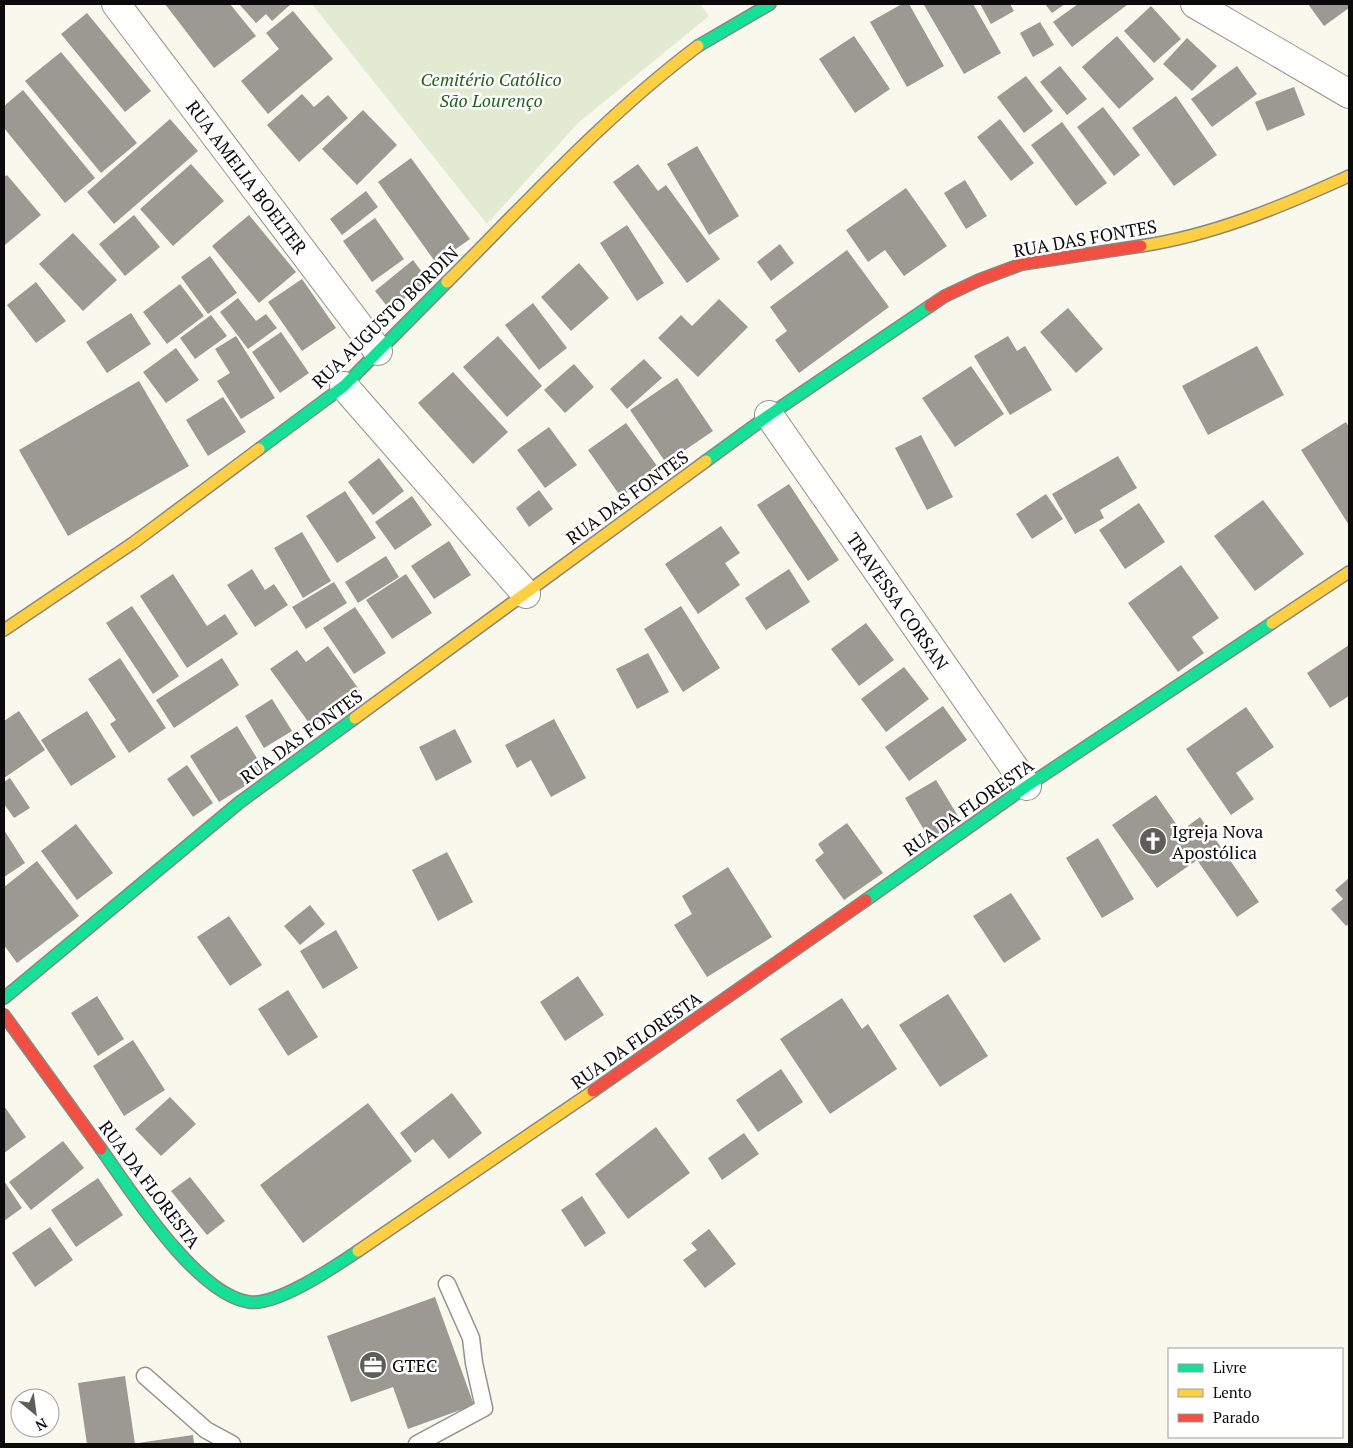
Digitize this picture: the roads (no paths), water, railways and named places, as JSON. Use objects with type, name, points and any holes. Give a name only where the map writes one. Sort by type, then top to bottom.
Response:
[{"type":"street","name":"RUA AMELIA BOELTER","points":[[116,4],[378,351]]},
{"type":"street","name":"RUA AUGUSTO BORDIN","points":[[4,630],[133,543],[344,386],[596,133],[669,68],[701,44],[770,4]]},
{"type":"street","points":[[1195,4],[1349,94]]},
{"type":"street","name":"RUA DAS FONTES","points":[[4,998],[240,802],[769,415],[945,296],[979,280],[1022,264],[1147,245],[1202,233],[1288,204],[1349,176]]},
{"type":"street","points":[[344,386],[526,594]]},
{"type":"street","name":"TRAVESSA CORSAN","points":[[769,415],[1027,786]]},
{"type":"street","name":"RUA DA FLORESTA","points":[[4,1016],[159,1230],[183,1258],[204,1277],[231,1296],[245,1302],[262,1302],[305,1283],[336,1266],[611,1079],[1027,786],[1349,572]]},
{"type":"lane","points":[[417,1444],[484,1408],[471,1338],[446,1284]]},
{"type":"lane","points":[[145,1376],[206,1430],[232,1444]]},
{"type":"place","name":"Igreja Nova Apostólica","points":[[1153,841]]},
{"type":"place","name":"GTEC","points":[[373,1365]]},
{"type":"park label","name":"Cemitério Católico São Lourenço","points":[[491,89]]}]
